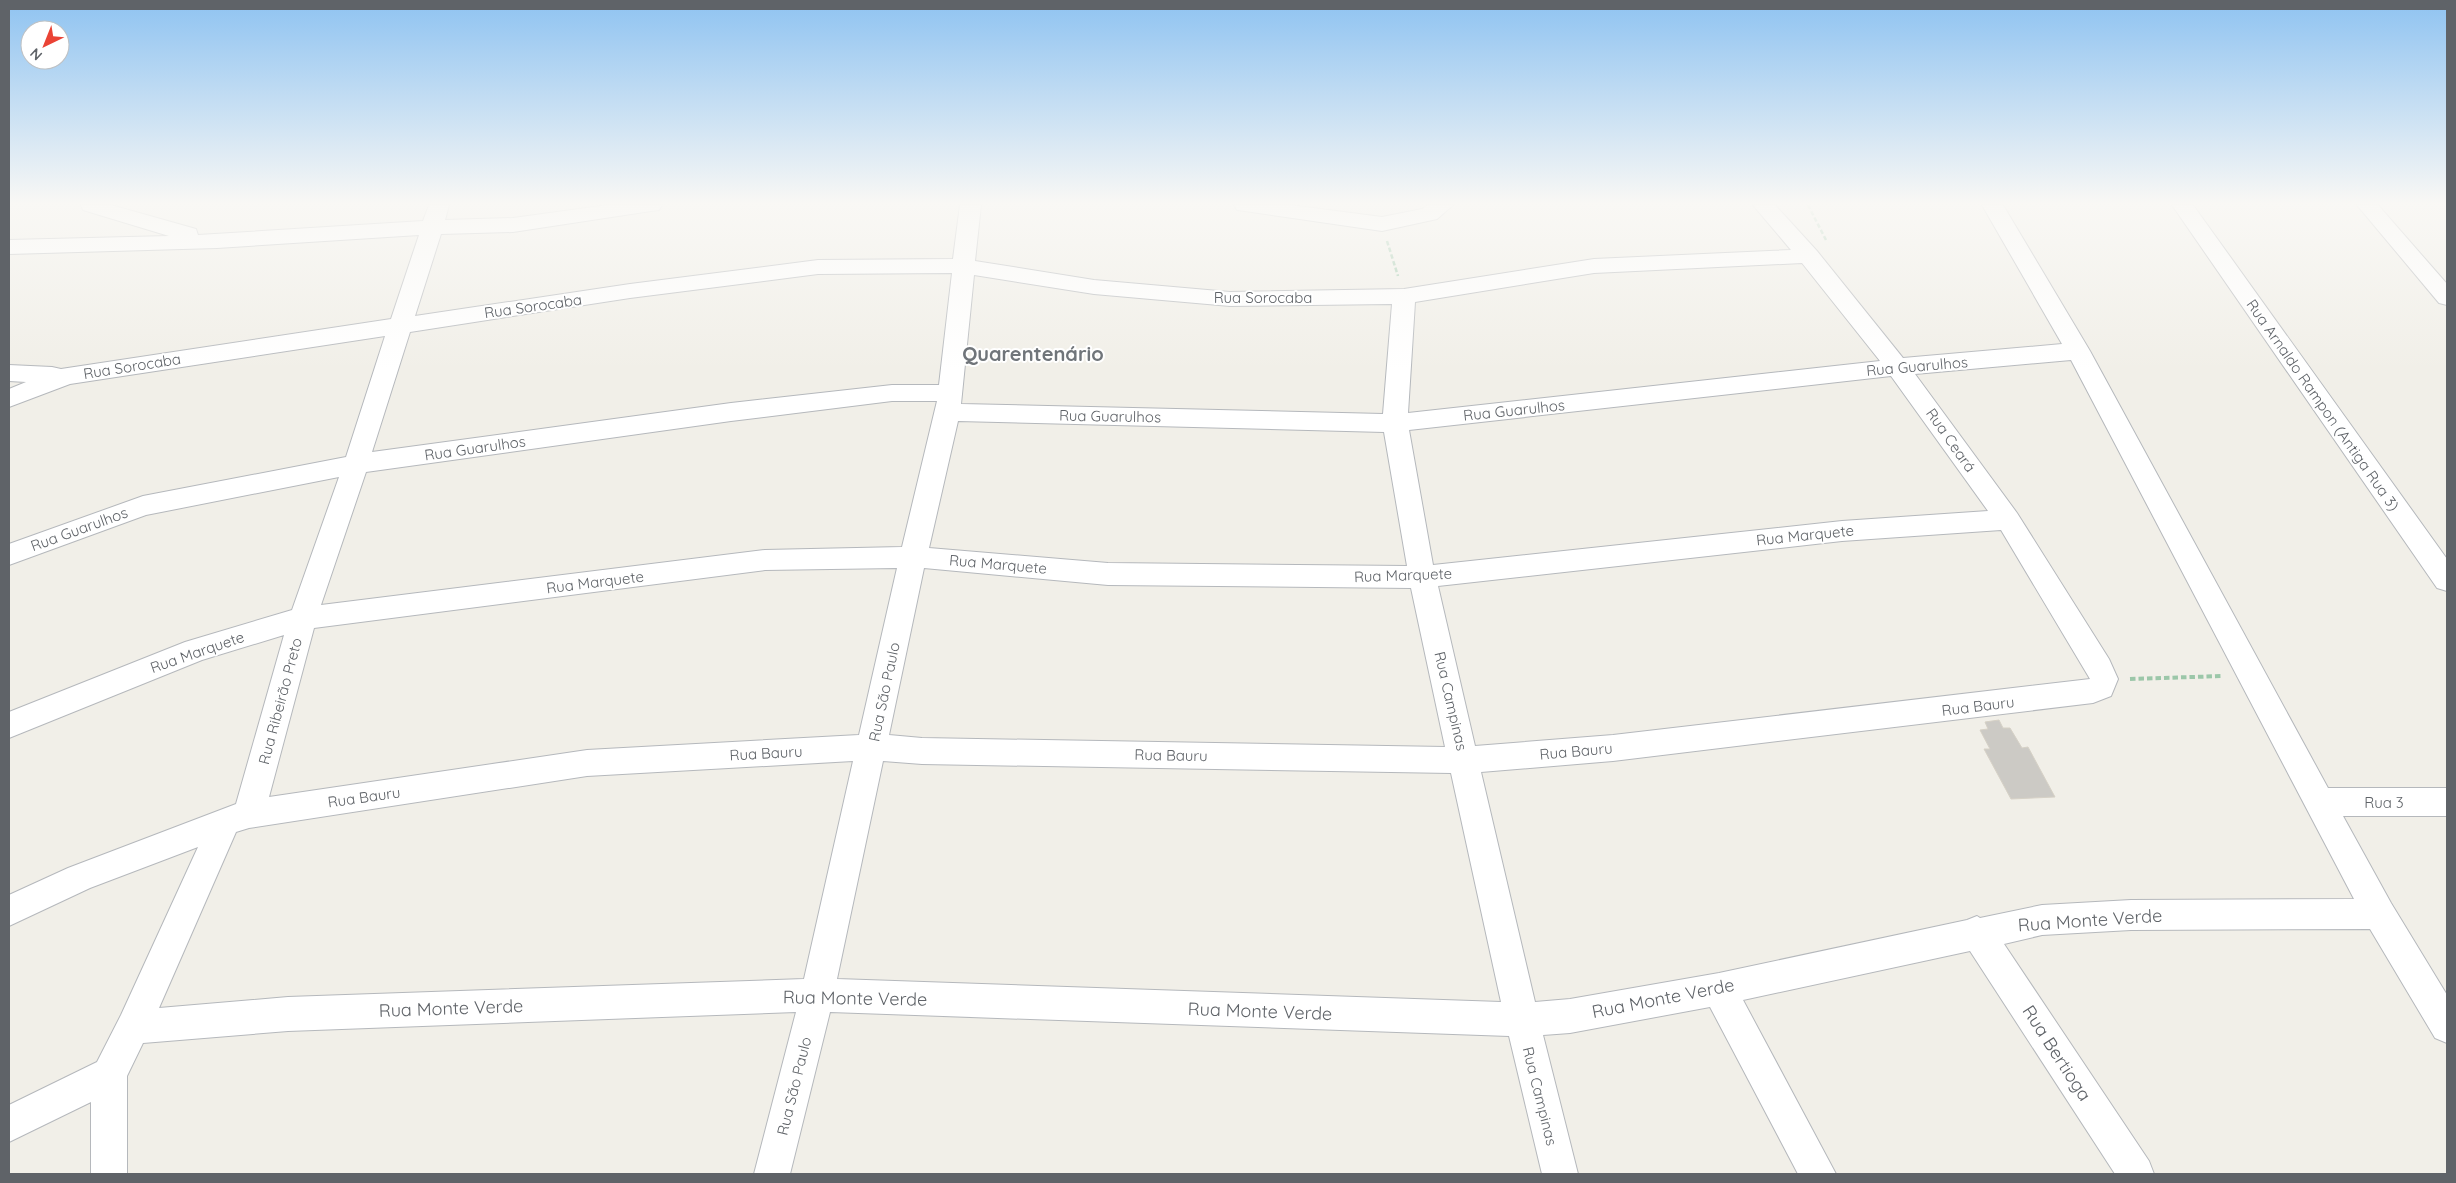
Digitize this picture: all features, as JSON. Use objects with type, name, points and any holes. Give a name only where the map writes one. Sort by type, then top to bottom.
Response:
[{"type":"street","name":"Rua Ribeirão Preto","points":[[109,1174],[109,1074],[237,818],[356,464],[421,260]]},
{"type":"street","name":"Rua São Paulo","points":[[772,1174],[816,995],[913,557],[950,402],[965,260]]},
{"type":"street","name":"Rua Sorocaba","points":[[9,398],[66,376],[399,325],[818,267],[965,266],[1094,287],[1230,299],[1404,296],[1594,266],[1718,260]]},
{"type":"street","name":"Rua Ceará","points":[[1811,260],[1899,367],[2008,520],[2098,667],[2098,685]]},
{"type":"street","points":[[2025,260],[2078,351],[2321,802],[2379,914],[2447,1026]]},
{"type":"street","name":"Rua Arnaldo Rampon (Antiga Rua 3)","points":[[2221,260],[2447,580]]},
{"type":"street","points":[[2414,260],[2447,298]]},
{"type":"street","name":"Rua Campinas","points":[[1404,296],[1395,424],[1422,577],[1465,760],[1522,1020],[1560,1174]]},
{"type":"street","name":"Rua Guarulhos","points":[[9,555],[142,506],[356,464],[731,412],[892,393],[950,402],[1395,424],[1899,367],[2078,351]]},
{"type":"street","points":[[9,373],[66,376]]},
{"type":"street","name":"Rua Marquete","points":[[9,725],[195,650],[303,618],[765,560],[913,557],[1108,574],[1422,577],[1842,531],[2008,520]]},
{"type":"street","name":"Rua Bauru","points":[[9,911],[79,878],[237,818],[587,764],[872,747],[922,751],[1465,760],[1613,748],[2098,685]]},
{"type":"street","name":"Rua 3","points":[[2321,802],[2447,802]]},
{"type":"street","name":"Rua Monte Verde","points":[[132,1027],[288,1014],[816,995],[1522,1020],[1570,1016],[1720,989],[1977,932],[2042,920],[2131,915],[2379,914]]},
{"type":"street","name":"Rua Bertioga","points":[[1977,932],[2136,1174]]},
{"type":"street","points":[[1720,989],[1818,1174]]},
{"type":"street","points":[[9,1124],[109,1074]]},
{"type":"path","points":[[1393,260],[1404,296]]},
{"type":"path","points":[[2098,685],[2252,676]]},
{"type":"building","points":[[1999,720],[2003,728],[2010,728],[2022,748],[2028,747],[2055,797],[2011,799],[1984,749],[1990,749],[1980,730],[1988,729],[1985,722]]},
{"type":"district","name":"Quarentenário","points":[[1033,353]]}]
